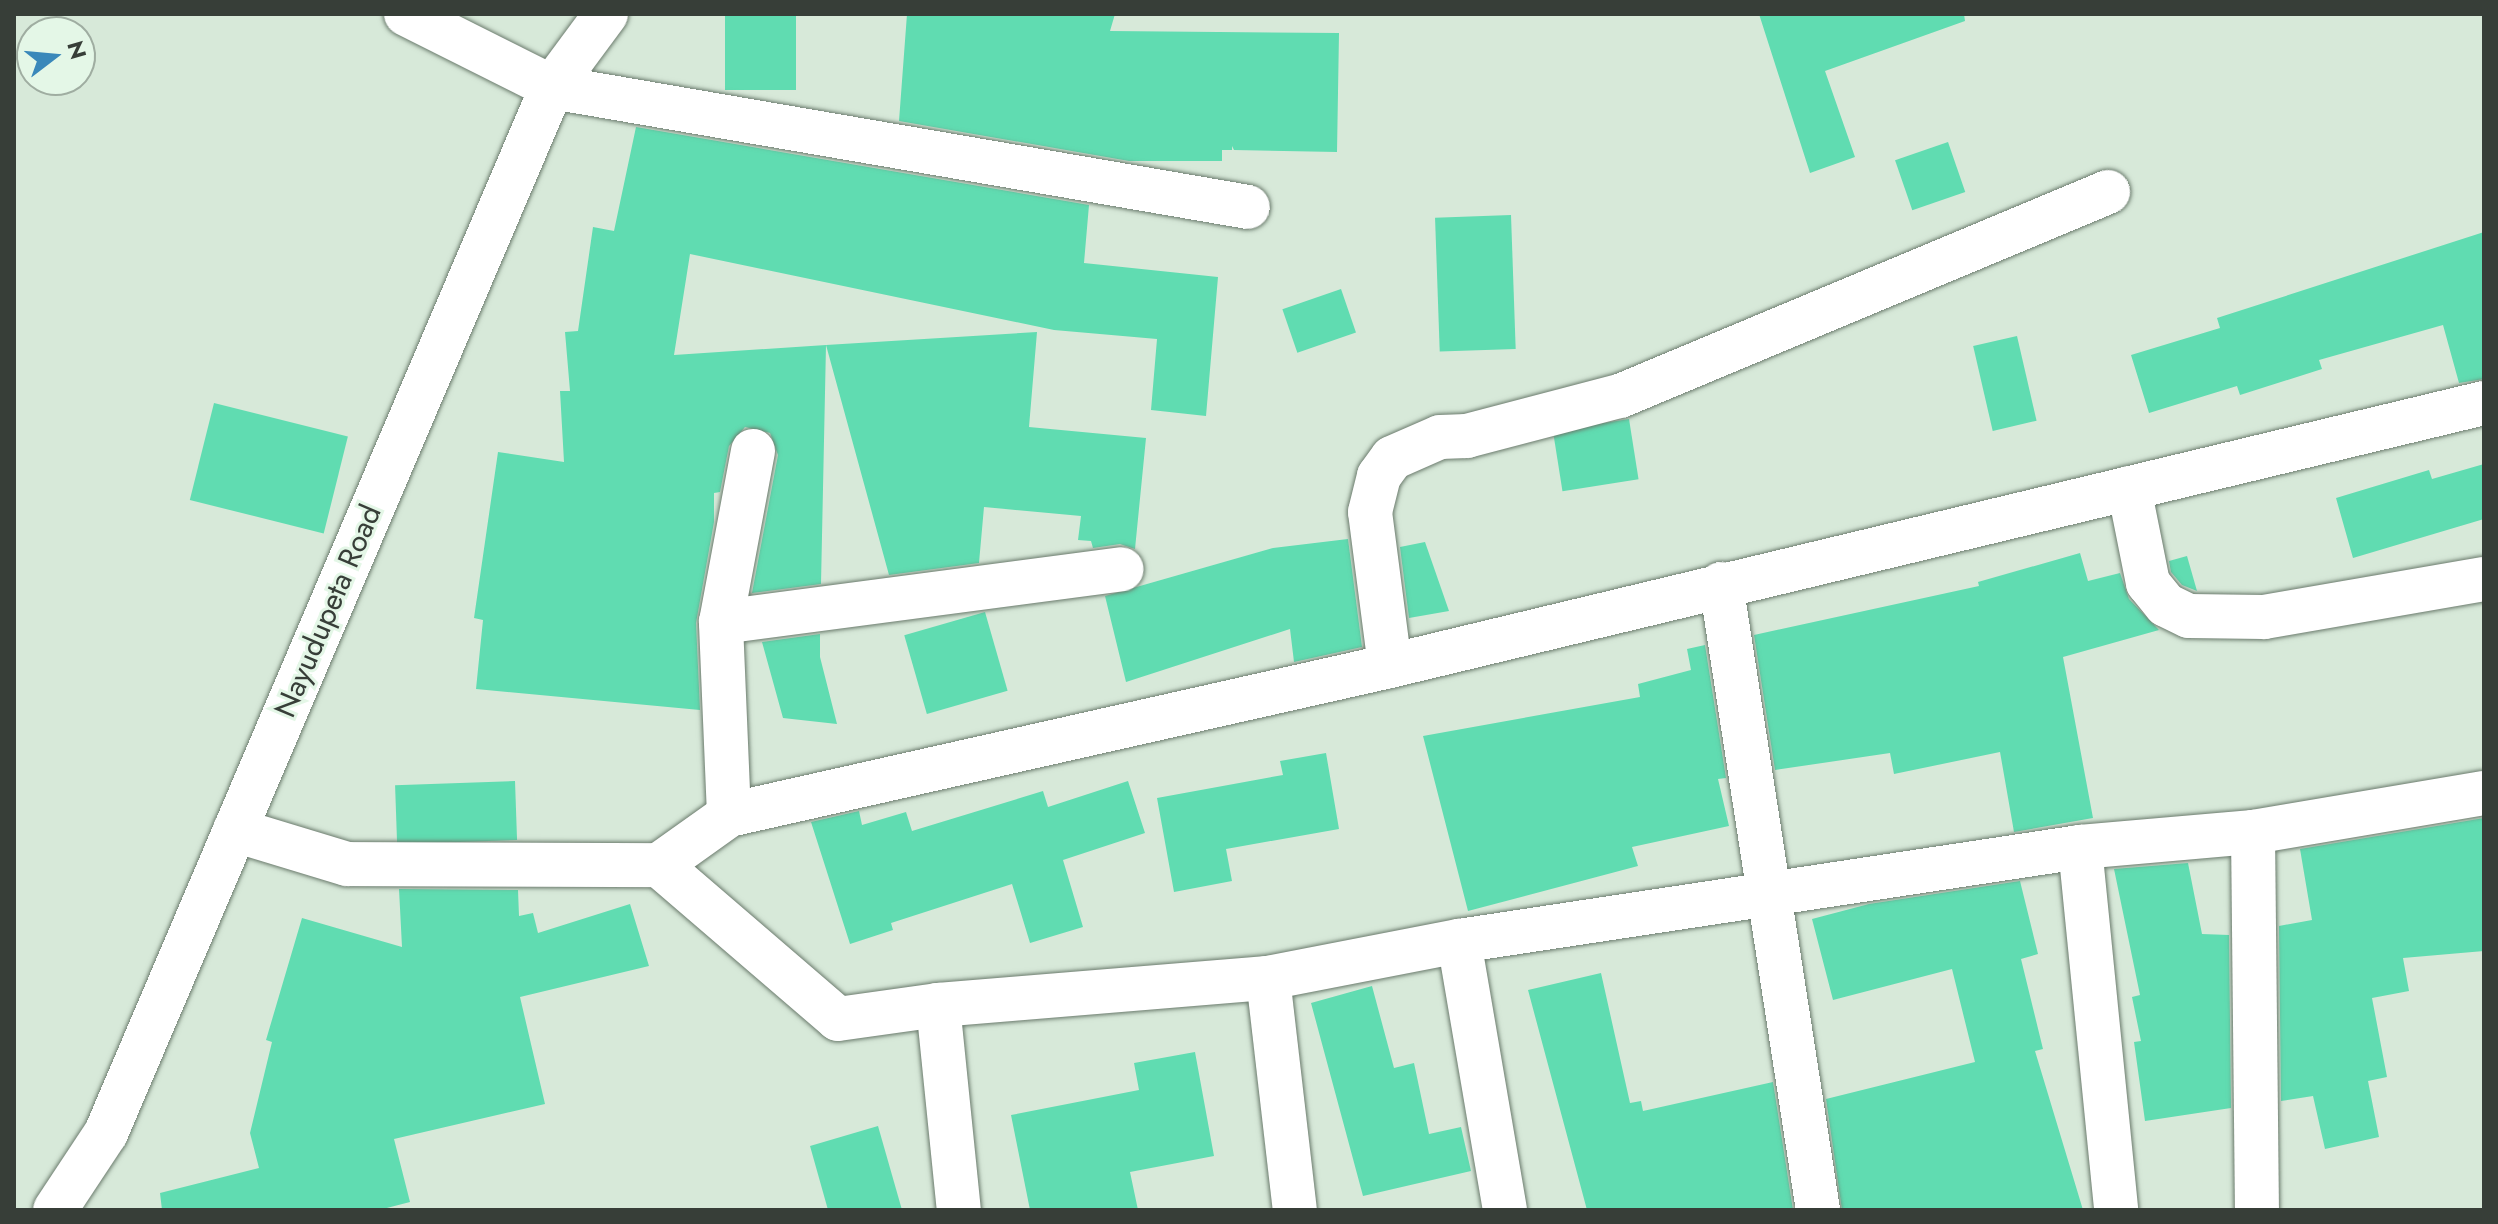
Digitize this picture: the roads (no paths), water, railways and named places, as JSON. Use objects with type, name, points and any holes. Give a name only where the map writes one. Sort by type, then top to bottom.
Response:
[{"type":"street","points":[[406,14],[552,87],[1248,207]]},
{"type":"street","name":"Nayudupeta Road","points":[[55,1210],[106,1133],[552,87],[606,14]]},
{"type":"street","points":[[1390,666],[1370,512],[1379,476],[1392,458],[1440,437],[1467,436],[1620,396],[2108,192]]},
{"type":"street","points":[[235,830],[347,864],[659,865],[729,815],[1390,666],[2484,403]]},
{"type":"street","points":[[729,815],[721,622],[753,451]]},
{"type":"street","points":[[2129,488],[2148,583],[2166,605],[2189,616],[2264,617],[2484,579]]},
{"type":"street","points":[[721,622],[1122,569]]},
{"type":"street","points":[[1721,584],[1818,1210]]},
{"type":"street","points":[[659,865],[838,1019],[938,1005],[1268,978],[1459,941],[2080,847],[2253,832],[2484,793]]},
{"type":"street","points":[[2253,832],[2257,1210]]},
{"type":"street","points":[[2080,847],[2116,1210]]},
{"type":"street","points":[[1459,941],[1505,1210]]},
{"type":"street","points":[[1268,978],[1295,1210]]},
{"type":"street","points":[[938,1005],[959,1210]]}]
